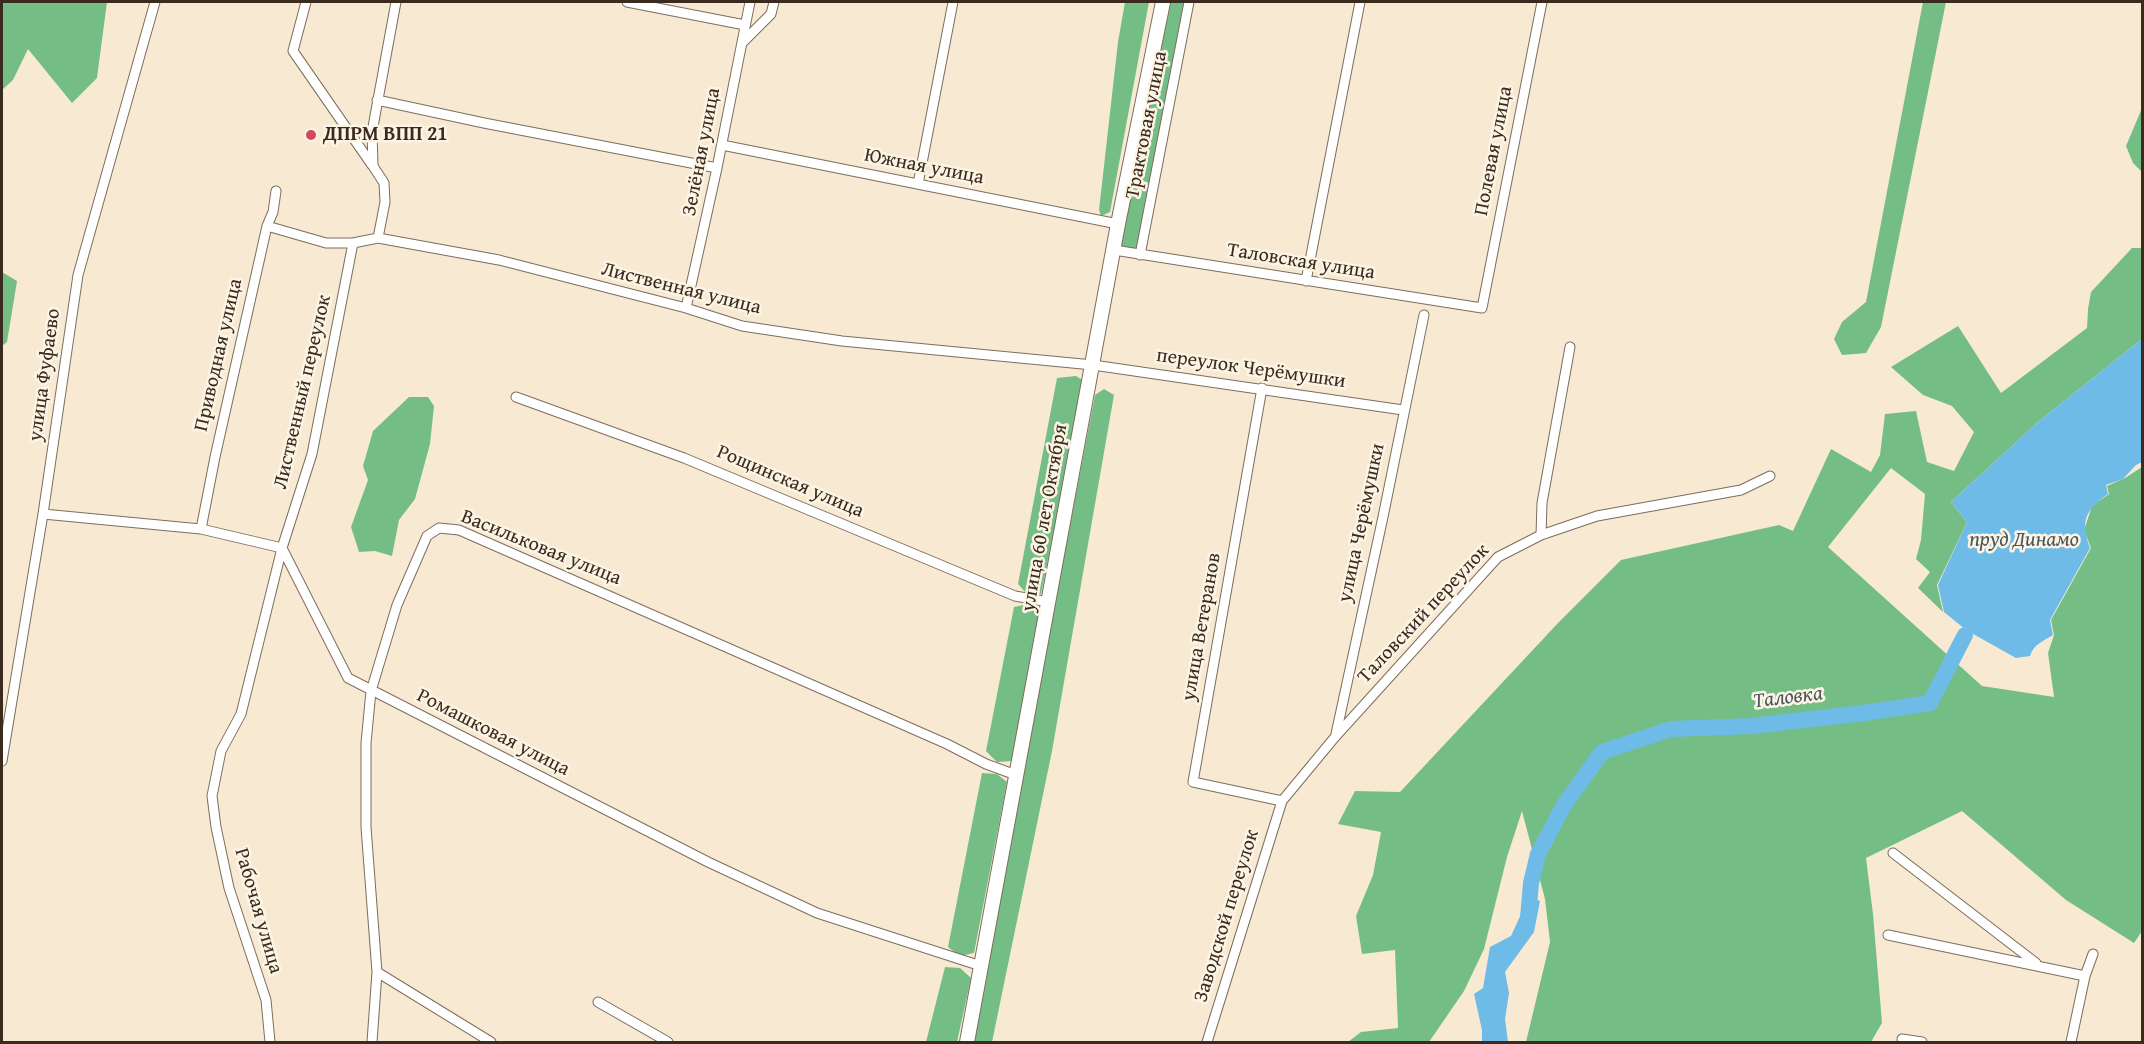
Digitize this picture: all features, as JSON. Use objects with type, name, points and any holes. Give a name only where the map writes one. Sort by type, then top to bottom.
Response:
[{"type":"street","name":"улица Фуфаево","points":[[2,761],[43,514],[78,274],[155,2]]},
{"type":"street","points":[[306,2],[293,51],[384,183],[385,202],[378,238]]},
{"type":"street","points":[[373,166],[372,132],[396,2]]},
{"type":"street","points":[[627,2],[745,25]]},
{"type":"street","name":"Зелёная улица","points":[[686,308],[722,145],[750,2]]},
{"type":"street","points":[[742,43],[771,14],[774,2]]},
{"type":"street","points":[[918,184],[953,2]]},
{"type":"street","name":"улица 60 лет Октября","points":[[967,1042],[1114,250],[1163,2]]},
{"type":"street","name":"Трактовая улица","points":[[1140,255],[1189,2]]},
{"type":"street","points":[[1306,281],[1360,2]]},
{"type":"street","name":"Полевая улица","points":[[1482,308],[1542,2]]},
{"type":"street","points":[[377,100],[717,168]]},
{"type":"street","name":"Южная улица","points":[[722,145],[1119,224]]},
{"type":"street","name":"Приводная улица","points":[[201,529],[215,457],[276,191]]},
{"type":"street","name":"Лиственная улица","points":[[267,226],[326,243],[353,243],[378,238],[499,260],[686,308],[742,326],[842,341],[1093,365]]},
{"type":"street","name":"Лиственный переулок","points":[[282,548],[312,454],[353,243]]},
{"type":"street","name":"Таловская улица","points":[[1114,250],[1482,308]]},
{"type":"street","name":"улица Черёмушки","points":[[1335,737],[1424,315]]},
{"type":"street","points":[[1542,535],[1542,503],[1570,347]]},
{"type":"street","name":"переулок Черёмушки","points":[[1093,365],[1403,410]]},
{"type":"street","name":"улица Ветеранов","points":[[1262,388],[1192,782],[1282,801]]},
{"type":"street","name":"Рощинская улица","points":[[516,397],[684,458],[1016,596],[1049,602]]},
{"type":"street","name":"Таловский переулок","points":[[1282,801],[1335,737],[1498,557],[1542,535],[1597,516],[1741,490],[1770,476]]},
{"type":"street","points":[[43,514],[201,529],[282,548]]},
{"type":"street","name":"Васильковая улица","points":[[372,1042],[377,972],[366,827],[366,743],[371,691],[397,605],[427,536],[439,528],[459,530],[986,764],[1016,775]]},
{"type":"street","name":"Ромашковая улица","points":[[282,548],[348,678],[708,862],[817,913],[981,966]]},
{"type":"street","name":"Рабочая улица","points":[[270,1042],[266,1000],[229,888],[212,796],[221,751],[241,714],[282,548]]},
{"type":"street","name":"Заводской переулок","points":[[1207,1042],[1282,801]]},
{"type":"street","points":[[1893,853],[2039,965]]},
{"type":"street","points":[[1888,935],[2085,976]]},
{"type":"street","points":[[2071,1042],[2085,976],[2093,954]]},
{"type":"street","points":[[377,972],[491,1042]]},
{"type":"street","points":[[598,1002],[668,1042]]},
{"type":"street","points":[[1902,1039],[1922,1042]]},
{"type":"green space","points":[[2,2],[107,2],[97,78],[72,103],[28,49],[13,80],[2,90]]},
{"type":"green space","points":[[1125,2],[1149,2],[1110,212],[1101,216],[1099,210],[1118,42]]},
{"type":"green space","points":[[1167,2],[1187,2],[1137,252],[1125,254],[1121,246]]},
{"type":"green space","points":[[1923,2],[1946,2],[1881,327],[1866,353],[1842,355],[1834,339],[1842,322],[1866,302]]},
{"type":"green space","points":[[2142,108],[2142,172],[2133,163],[2126,146]]},
{"type":"green space","points":[[2132,248],[2142,248],[2142,339],[2038,422],[1951,502],[1967,522],[1937,585],[1943,612],[1918,588],[1930,572],[1916,559],[1921,540],[1925,494],[1891,468],[1828,547],[1982,686],[2054,697],[2048,653],[2054,635],[2051,620],[2091,548],[2084,530],[2092,506],[2109,494],[2107,486],[2142,467],[2142,931],[2134,943],[2066,900],[1962,811],[1866,858],[1882,1023],[1871,1042],[1526,1042],[1550,942],[1545,899],[1522,811],[1507,857],[1484,949],[1464,991],[1429,1042],[1348,1042],[1361,1032],[1398,1028],[1395,950],[1362,954],[1356,916],[1373,875],[1381,832],[1338,824],[1355,791],[1400,792],[1558,623],[1621,560],[1779,525],[1793,531],[1831,449],[1871,472],[1880,455],[1885,414],[1916,411],[1927,462],[1954,471],[1974,432],[1952,406],[1923,395],[1891,367],[1958,326],[2001,393],[2087,328],[2091,292]]},
{"type":"green space","points":[[2,272],[17,281],[7,342],[2,346]]},
{"type":"green space","points":[[1076,376],[1084,381],[1041,594],[1026,593],[1018,584],[1057,378]]},
{"type":"green space","points":[[1104,389],[1114,395],[1052,751],[992,1042],[971,1042],[1095,395]]},
{"type":"green space","points":[[409,397],[428,397],[434,406],[430,444],[415,499],[399,520],[392,556],[375,551],[359,552],[351,527],[368,480],[363,466],[373,431]]},
{"type":"green space","points":[[1029,604],[1039,612],[1012,761],[997,762],[986,751],[1014,607]]},
{"type":"green space","points":[[982,773],[997,774],[1007,782],[974,953],[960,956],[948,947]]},
{"type":"green space","points":[[945,967],[960,968],[971,978],[957,1042],[926,1042]]},
{"type":"water","name":"пруд Динамо","points":[[2142,339],[2142,462],[2123,479],[2106,485],[2108,494],[2090,511],[2085,530],[2090,548],[2050,620],[2053,635],[2036,646],[2030,656],[2016,658],[1966,630],[1944,612],[1938,585],[1967,522],[1951,502],[2038,422]]},
{"type":"water","points":[[1529,897],[1540,901],[1534,932],[1505,972],[1509,993],[1505,1019],[1508,1042],[1482,1042],[1482,1030],[1474,994],[1483,988],[1490,947],[1511,936]]},
{"type":"waterway","name":"Таловка","points":[[1965,635],[1968,628]]},
{"type":"waterway","name":"Таловка","points":[[1528,918],[1531,883],[1538,854],[1564,805],[1602,752],[1671,729],[1751,726],[1930,703],[1965,635]]},
{"type":"place","name":"ДПРМ ВПП 21","points":[[311,135]]}]
